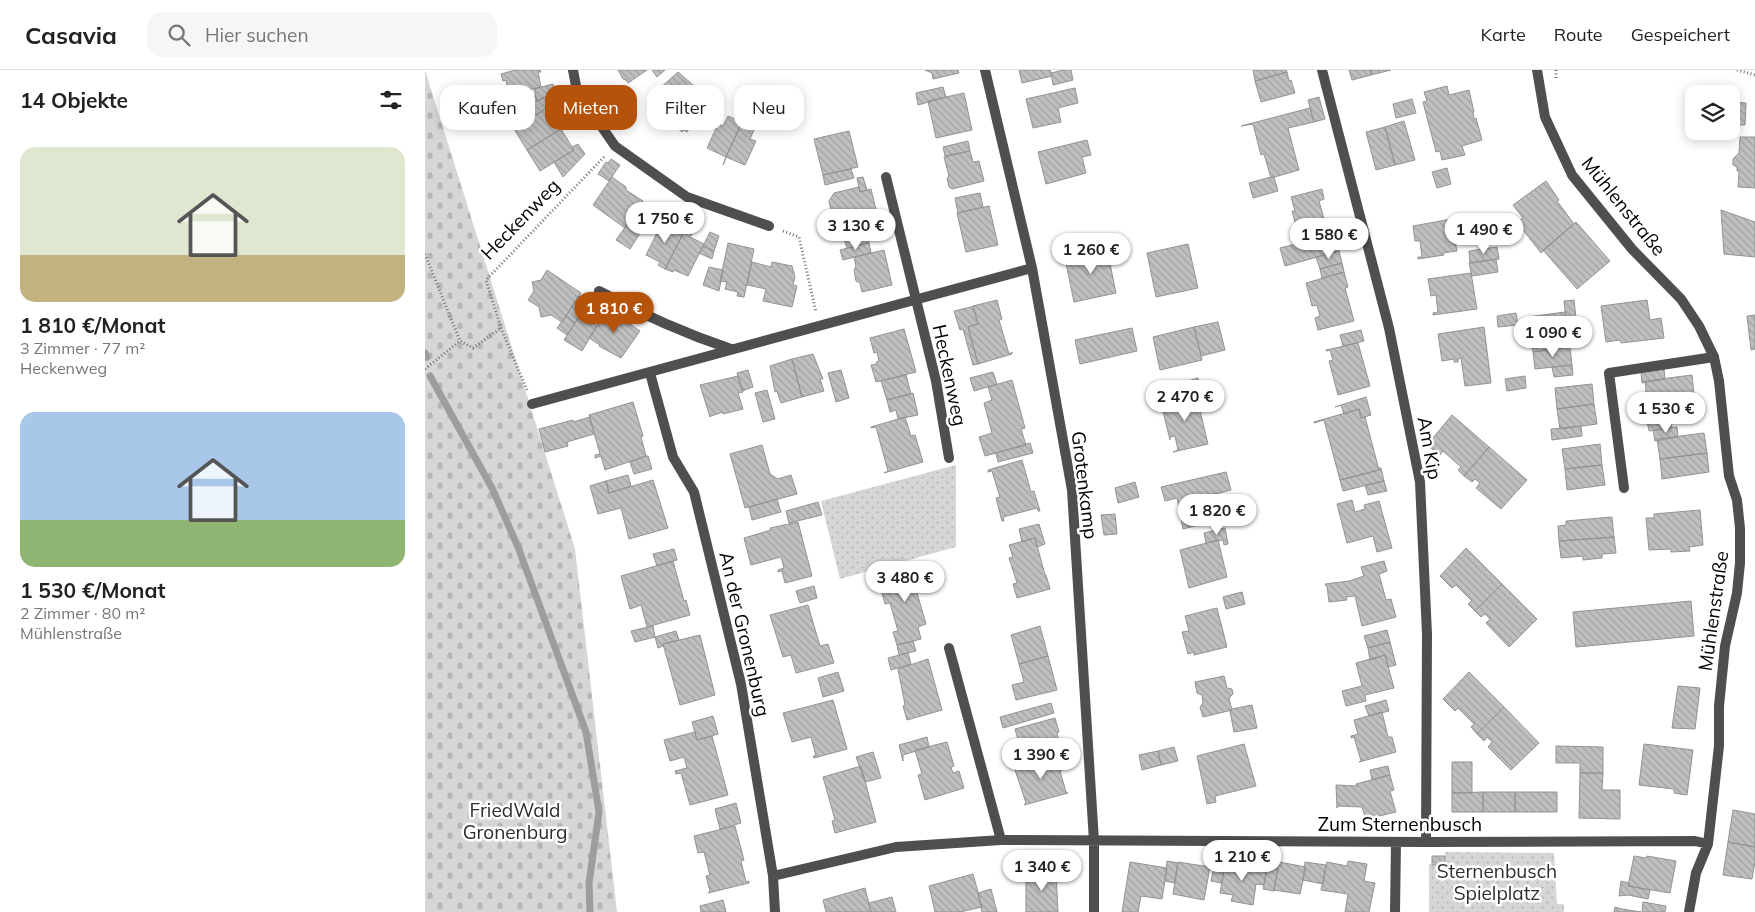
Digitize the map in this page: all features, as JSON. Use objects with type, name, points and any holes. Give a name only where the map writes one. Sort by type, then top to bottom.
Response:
[{"type":"street","points":[[573,70],[577,90],[615,146],[687,196],[769,226]]},
{"type":"street","name":"Grotenkamp","points":[[985,70],[1032,268],[1072,490],[1094,841],[1094,912]]},
{"type":"street","name":"Am Kip","points":[[1323,70],[1389,328],[1420,482],[1427,634],[1427,842]]},
{"type":"street","name":"Mühlenstraße","points":[[1537,70],[1545,117],[1571,176],[1631,249],[1681,299],[1699,326],[1714,357],[1719,381],[1729,476],[1737,500],[1740,528],[1740,562],[1737,593],[1725,646],[1719,706],[1719,746],[1708,844],[1697,873],[1689,912]]},
{"type":"street","name":"Heckenweg","points":[[886,176],[935,381],[949,458]]},
{"type":"street","points":[[533,404],[1032,268]]},
{"type":"street","points":[[599,291],[642,314],[688,335],[731,350]]},
{"type":"street","points":[[1624,488],[1609,373],[1714,357]]},
{"type":"street","name":"An der Gronenburg","points":[[650,372],[673,457],[694,492],[697,502],[741,684],[773,876],[775,912]]},
{"type":"street","points":[[949,648],[1001,840]]},
{"type":"street","name":"Zum Sternenbusch","points":[[773,876],[896,847],[1001,840],[1695,841],[1708,844]]},
{"type":"street","points":[[1395,912],[1396,842]]},
{"type":"path","points":[[1737,70],[1755,75]]},
{"type":"path","name":"Heckenweg","points":[[501,328],[486,280],[615,146]]},
{"type":"path","points":[[769,226],[799,237],[819,327]]},
{"type":"path","points":[[425,254],[460,341],[473,348],[501,328],[533,404]]},
{"type":"path","points":[[425,369],[460,341]]},
{"type":"green space","name":"FriedWald Gronenburg","points":[[425,70],[440,118],[440,130],[444,130],[575,549],[617,912],[425,912]]},
{"type":"green space","points":[[956,465],[956,547],[840,579],[821,501]]},
{"type":"green space","name":"Sternenbusch Spielplatz","points":[[1445,852],[1554,853],[1557,904],[1564,904],[1564,912],[1429,912],[1429,864],[1445,864]]},
{"type":"building","points":[[515,70],[540,70],[541,72],[538,72],[541,87],[535,88],[535,85],[507,85],[506,80],[503,81],[501,74]]},
{"type":"building","points":[[618,70],[647,70],[628,83],[623,79]]},
{"type":"building","points":[[652,70],[665,70],[657,77]]},
{"type":"building","points":[[925,70],[958,70],[959,73],[933,79],[932,73]]},
{"type":"building","points":[[1019,70],[1050,70],[1052,76],[1022,83]]},
{"type":"building","points":[[1071,70],[1073,80],[1053,85],[1051,73]]},
{"type":"building","points":[[1253,70],[1286,70],[1287,72],[1255,81]]},
{"type":"building","points":[[1349,70],[1370,70],[1371,75],[1352,80]]},
{"type":"building","points":[[1370,70],[1391,70],[1371,75]]},
{"type":"building","points":[[678,72],[693,85],[664,85]]},
{"type":"building","points":[[1287,72],[1295,93],[1261,102],[1255,81]]},
{"type":"building","points":[[545,86],[545,97],[537,101],[535,89]]},
{"type":"building","points":[[1447,86],[1449,95],[1469,90],[1474,119],[1476,118],[1482,140],[1462,146],[1465,155],[1442,160],[1440,151],[1436,152],[1423,102],[1427,101],[1424,92]]},
{"type":"building","points":[[943,87],[946,97],[918,105],[916,93]]},
{"type":"building","points":[[1075,88],[1078,103],[1058,108],[1061,122],[1033,128],[1026,99]]},
{"type":"building","points":[[964,93],[972,130],[936,138],[928,101]]},
{"type":"building","points":[[545,97],[545,109],[535,116],[535,102]]},
{"type":"building","points":[[1319,97],[1325,119],[1314,122],[1308,100]]},
{"type":"building","points":[[1412,99],[1416,113],[1396,118],[1393,104]]},
{"type":"building","points":[[1740,103],[1746,103],[1745,125],[1740,125]]},
{"type":"building","points":[[1310,108],[1314,122],[1288,128],[1299,170],[1271,178],[1264,154],[1261,155],[1253,124],[1241,126]]},
{"type":"building","points":[[545,109],[545,130],[559,130],[527,150],[515,130],[535,130],[535,116]]},
{"type":"building","points":[[728,116],[734,119],[734,130],[738,130],[726,157],[707,148],[715,130],[724,130],[724,124]]},
{"type":"building","points":[[1404,121],[1415,160],[1395,165],[1385,127]]},
{"type":"building","points":[[1385,127],[1395,165],[1376,170],[1366,132]]},
{"type":"building","points":[[562,130],[574,150],[540,171],[527,150]]},
{"type":"building","points":[[738,130],[754,130],[750,139],[756,141],[745,165],[726,157]]},
{"type":"building","points":[[849,131],[858,167],[823,175],[814,139]]},
{"type":"building","points":[[1740,137],[1755,137],[1755,188],[1738,187],[1739,171],[1733,165],[1733,159],[1739,153]]},
{"type":"building","points":[[1087,140],[1091,155],[1082,157],[1086,173],[1046,184],[1038,152]]},
{"type":"building","points":[[968,141],[970,151],[945,156],[943,147]]},
{"type":"building","points":[[578,144],[585,154],[563,177],[554,162],[574,150],[572,147]]},
{"type":"building","points":[[970,151],[973,162],[979,161],[984,181],[952,189],[949,187],[947,178],[949,176],[944,157]]},
{"type":"building","points":[[611,159],[620,165],[609,181],[598,174],[606,162],[608,163]]},
{"type":"building","points":[[1447,168],[1451,184],[1437,188],[1432,172]]},
{"type":"building","points":[[851,169],[854,178],[825,185],[823,175]]},
{"type":"building","points":[[612,177],[626,187],[626,190],[643,201],[625,228],[593,205]]},
{"type":"building","points":[[863,177],[867,190],[860,192],[857,178]]},
{"type":"building","points":[[1274,177],[1278,191],[1253,198],[1249,183]]},
{"type":"building","points":[[1546,181],[1559,200],[1557,201],[1574,224],[1541,253],[1517,222],[1523,218],[1513,205]]},
{"type":"building","points":[[859,187],[860,192],[871,189],[880,226],[868,228],[870,233],[844,239],[836,234],[829,201],[834,193]]},
{"type":"building","points":[[1322,189],[1324,199],[1319,201],[1329,237],[1301,244],[1292,211],[1295,211],[1291,197]]},
{"type":"building","points":[[980,193],[983,207],[958,213],[955,198]]},
{"type":"building","points":[[658,206],[668,211],[658,232],[645,226]]},
{"type":"building","points":[[989,206],[998,245],[966,252],[957,213]]},
{"type":"building","points":[[1721,210],[1755,222],[1755,257],[1724,254]]},
{"type":"building","points":[[633,216],[646,224],[630,249],[616,240]]},
{"type":"building","points":[[1457,218],[1459,235],[1454,236],[1457,251],[1418,259],[1418,257],[1422,257],[1420,241],[1415,241],[1413,226]]},
{"type":"building","points":[[1576,222],[1610,261],[1577,289],[1543,250]]},
{"type":"building","points":[[662,223],[676,230],[677,227],[685,230],[665,269],[658,265],[660,262],[646,255]]},
{"type":"building","points":[[685,230],[692,234],[690,237],[704,244],[688,276],[674,270],[673,272],[665,269]]},
{"type":"building","points":[[710,232],[719,236],[714,251],[703,246]]},
{"type":"building","points":[[867,234],[869,243],[847,248],[844,239]]},
{"type":"building","points":[[1334,234],[1339,251],[1285,266],[1280,248]]},
{"type":"building","points":[[728,243],[754,249],[744,297],[737,296],[738,292],[725,289],[727,282],[720,281]]},
{"type":"building","points":[[869,243],[871,253],[843,260],[840,250]]},
{"type":"building","points":[[1188,244],[1198,288],[1156,297],[1147,253]]},
{"type":"building","points":[[703,246],[714,251],[712,259],[699,253]]},
{"type":"building","points":[[1497,247],[1499,259],[1470,263],[1469,251]]},
{"type":"building","points":[[1107,249],[1116,293],[1074,302],[1065,258]]},
{"type":"building","points":[[884,250],[892,285],[862,292],[860,283],[856,281],[854,257]]},
{"type":"building","points":[[1339,251],[1342,263],[1320,269],[1316,257]]},
{"type":"building","points":[[1496,259],[1498,272],[1472,276],[1469,263]]},
{"type":"building","points":[[752,262],[771,267],[772,262],[792,266],[795,277],[793,285],[797,286],[792,307],[763,301],[766,289],[747,285]]},
{"type":"building","points":[[1342,263],[1344,272],[1322,278],[1320,269]]},
{"type":"building","points":[[709,267],[723,270],[719,291],[703,285]]},
{"type":"building","points":[[547,270],[581,293],[562,322],[551,315],[541,317],[539,307],[528,300],[534,291],[532,282],[541,280]]},
{"type":"building","points":[[1344,272],[1348,287],[1345,288],[1354,321],[1318,330],[1315,318],[1320,316],[1317,305],[1312,306],[1306,283]]},
{"type":"building","points":[[1471,273],[1477,309],[1433,315],[1433,313],[1438,312],[1436,295],[1431,296],[1428,279]]},
{"type":"building","points":[[579,296],[589,302],[575,323],[566,316]]},
{"type":"building","points":[[997,300],[1002,319],[999,320],[1009,354],[1012,352],[1012,354],[978,364],[968,327],[978,324],[973,306]]},
{"type":"building","points":[[1574,300],[1576,318],[1566,319],[1564,301]]},
{"type":"building","points":[[1647,300],[1650,320],[1661,318],[1664,338],[1621,343],[1620,340],[1606,342],[1601,306]]},
{"type":"building","points":[[973,306],[978,324],[968,327],[978,364],[973,365],[963,329],[960,330],[954,311]]},
{"type":"building","points":[[608,309],[640,331],[621,358],[589,338]]},
{"type":"building","points":[[1565,312],[1567,330],[1530,335],[1528,317]]},
{"type":"building","points":[[1516,313],[1518,325],[1498,327],[1497,316]]},
{"type":"building","points":[[580,315],[597,326],[582,351],[564,340]]},
{"type":"building","points":[[1755,315],[1755,349],[1751,350],[1747,316]]},
{"type":"building","points":[[566,316],[575,323],[567,335],[557,328]]},
{"type":"building","points":[[1218,322],[1225,350],[1201,356],[1194,327]]},
{"type":"building","points":[[1194,327],[1202,360],[1160,370],[1153,337]]},
{"type":"building","points":[[1484,327],[1491,383],[1465,386],[1461,358],[1458,359],[1458,362],[1454,362],[1454,359],[1442,361],[1438,334]]},
{"type":"building","points":[[1132,328],[1137,351],[1080,364],[1075,340]]},
{"type":"building","points":[[904,329],[916,372],[876,382],[871,365],[877,364],[876,362],[879,361],[877,352],[874,353],[870,338]]},
{"type":"building","points":[[1361,330],[1364,341],[1343,346],[1340,335]]},
{"type":"building","points":[[1567,330],[1570,347],[1533,352],[1530,335]]},
{"type":"building","points":[[1358,343],[1370,386],[1338,395],[1329,361],[1333,360],[1330,350],[1326,350]]},
{"type":"building","points":[[1570,347],[1572,365],[1535,369],[1533,352]]},
{"type":"building","points":[[813,354],[823,379],[820,379],[824,391],[802,397],[792,359]]},
{"type":"building","points":[[792,359],[802,397],[781,403],[777,391],[775,392],[770,366]]},
{"type":"building","points":[[1572,365],[1573,375],[1554,377],[1552,367]]},
{"type":"building","points":[[1664,369],[1665,379],[1642,383],[1641,372]]},
{"type":"building","points":[[748,370],[753,387],[742,391],[737,373]]},
{"type":"building","points":[[841,370],[849,398],[836,402],[828,373]]},
{"type":"building","points":[[993,372],[997,384],[974,391],[970,378]]},
{"type":"building","points":[[906,375],[911,394],[887,400],[881,381]]},
{"type":"building","points":[[1692,375],[1694,395],[1647,401],[1645,381]]},
{"type":"building","points":[[738,376],[743,392],[738,393],[743,409],[723,414],[723,412],[710,417],[700,385]]},
{"type":"building","points":[[1525,376],[1526,388],[1507,391],[1505,379]]},
{"type":"building","points":[[1198,378],[1202,393],[1181,398],[1177,384]]},
{"type":"building","points":[[1012,380],[1025,428],[1021,429],[1026,445],[985,456],[979,437],[992,433],[984,403],[992,400],[988,387]]},
{"type":"building","points":[[1592,384],[1594,404],[1557,409],[1555,388]]},
{"type":"building","points":[[767,390],[775,419],[763,422],[755,393]]},
{"type":"building","points":[[913,393],[918,415],[898,419],[896,410],[890,412],[887,400]]},
{"type":"building","points":[[1196,394],[1208,444],[1173,452],[1178,450],[1175,436],[1170,437],[1170,440],[1161,403]]},
{"type":"building","points":[[1694,395],[1697,415],[1650,421],[1647,401]]},
{"type":"building","points":[[1366,397],[1371,415],[1361,418],[1359,409],[1344,414],[1341,405]]},
{"type":"building","points":[[633,402],[643,436],[641,437],[646,456],[605,470],[601,456],[595,458],[595,455],[600,454],[589,415]]},
{"type":"building","points":[[1594,404],[1597,424],[1560,429],[1557,409]]},
{"type":"building","points":[[1359,409],[1361,418],[1365,417],[1379,470],[1340,480],[1324,420],[1314,422]]},
{"type":"building","points":[[1452,415],[1489,447],[1464,476],[1458,470],[1461,467],[1443,451],[1440,455],[1427,445]]},
{"type":"building","points":[[590,417],[594,434],[567,442],[568,446],[545,452],[539,429]]},
{"type":"building","points":[[905,417],[911,436],[915,435],[923,462],[884,473],[888,471],[876,427],[871,427]]},
{"type":"building","points":[[1670,418],[1672,428],[1649,431],[1647,421]]},
{"type":"building","points":[[1581,426],[1582,436],[1552,440],[1551,429]]},
{"type":"building","points":[[1677,427],[1678,437],[1655,441],[1653,430]]},
{"type":"building","points":[[1704,433],[1707,453],[1660,459],[1657,439]]},
{"type":"building","points":[[1030,443],[1033,453],[998,462],[996,453]]},
{"type":"building","points":[[1600,444],[1602,465],[1565,469],[1562,449]]},
{"type":"building","points":[[762,445],[770,474],[778,479],[791,475],[797,494],[745,508],[730,454]]},
{"type":"building","points":[[1489,447],[1527,480],[1501,509],[1476,488],[1480,483],[1475,479],[1472,482],[1464,476]]},
{"type":"building","points":[[1707,453],[1709,472],[1662,479],[1660,459]]},
{"type":"building","points":[[648,456],[652,469],[634,474],[630,462]]},
{"type":"building","points":[[1022,460],[1031,492],[1034,491],[1040,511],[1037,508],[1003,517],[1004,521],[1002,521],[996,498],[1000,497],[992,471],[988,472],[988,470]]},
{"type":"building","points":[[1602,465],[1605,485],[1567,490],[1565,469]]},
{"type":"building","points":[[1381,468],[1384,481],[1343,491],[1340,480],[1379,470]]},
{"type":"building","points":[[1226,472],[1231,490],[1211,495],[1217,520],[1183,529],[1177,498],[1165,501],[1161,487]]},
{"type":"building","points":[[628,475],[631,486],[609,493],[606,481]]},
{"type":"building","points":[[653,480],[668,528],[629,539],[621,508],[598,514],[590,486],[606,481],[609,493]]},
{"type":"building","points":[[1384,481],[1387,491],[1368,495],[1365,485]]},
{"type":"building","points":[[1135,482],[1139,497],[1118,503],[1115,488]]},
{"type":"building","points":[[777,499],[781,512],[752,520],[749,507]]},
{"type":"building","points":[[1352,500],[1355,512],[1365,509],[1364,505],[1379,501],[1392,548],[1377,552],[1373,536],[1347,543],[1337,504]]},
{"type":"building","points":[[818,502],[822,515],[789,523],[786,511]]},
{"type":"building","points":[[1700,510],[1703,545],[1689,547],[1690,551],[1671,552],[1671,549],[1649,550],[1646,518],[1654,518],[1654,514]]},
{"type":"building","points":[[1115,514],[1117,534],[1104,535],[1101,515]]},
{"type":"building","points":[[1612,517],[1614,537],[1559,541],[1558,526],[1566,525],[1566,521]]},
{"type":"building","points":[[798,522],[812,576],[785,583],[782,571],[778,572],[778,570],[784,568],[781,557],[751,565],[744,538],[771,530],[770,528]]},
{"type":"building","points":[[1039,524],[1045,544],[1037,547],[1035,538],[1022,542],[1019,529]]},
{"type":"building","points":[[1225,528],[1228,544],[1224,545],[1223,540],[1206,543],[1204,533]]},
{"type":"building","points":[[1614,537],[1616,553],[1602,554],[1602,558],[1583,560],[1583,556],[1561,558],[1559,541]]},
{"type":"building","points":[[1035,538],[1050,589],[1017,598],[1013,584],[1017,583],[1009,558],[1013,557],[1009,545]]},
{"type":"building","points":[[1218,540],[1227,577],[1189,588],[1180,550]]},
{"type":"building","points":[[1466,548],[1502,584],[1475,611],[1468,604],[1472,601],[1456,585],[1452,588],[1440,576]]},
{"type":"building","points":[[674,549],[677,560],[657,566],[653,554]]},
{"type":"building","points":[[673,561],[684,601],[686,600],[690,615],[647,627],[641,605],[630,609],[621,576]]},
{"type":"building","points":[[1384,561],[1387,571],[1379,574],[1386,600],[1391,599],[1396,617],[1362,626],[1355,596],[1346,597],[1347,600],[1329,602],[1327,586],[1325,584],[1349,581],[1364,576],[1361,567]]},
{"type":"building","points":[[920,567],[925,584],[915,586],[926,624],[918,627],[921,639],[897,645],[893,632],[898,631],[890,603],[885,604],[878,578]]},
{"type":"building","points":[[1502,584],[1537,619],[1509,647],[1486,623],[1490,619],[1485,614],[1481,617],[1475,611]]},
{"type":"building","points":[[814,586],[817,598],[800,603],[796,591]]},
{"type":"building","points":[[1242,592],[1245,604],[1226,609],[1223,597]]},
{"type":"building","points":[[1691,601],[1694,636],[1576,647],[1573,612]]},
{"type":"building","points":[[808,605],[820,646],[828,644],[834,663],[796,673],[791,655],[783,657],[770,615]]},
{"type":"building","points":[[1217,608],[1227,647],[1194,655],[1194,652],[1188,654],[1182,632],[1189,631],[1185,616]]},
{"type":"building","points":[[653,626],[655,637],[635,642],[631,631]]},
{"type":"building","points":[[1040,626],[1048,656],[1019,664],[1011,635]]},
{"type":"building","points":[[1387,630],[1390,642],[1368,648],[1364,636]]},
{"type":"building","points":[[676,631],[679,640],[663,644],[663,646],[658,648],[655,637]]},
{"type":"building","points":[[700,635],[715,695],[680,705],[663,644]]},
{"type":"building","points":[[913,641],[916,651],[899,655],[897,645]]},
{"type":"building","points":[[1390,642],[1396,665],[1388,667],[1385,655],[1370,660],[1368,648]]},
{"type":"building","points":[[908,653],[911,664],[891,670],[888,658]]},
{"type":"building","points":[[1385,655],[1394,688],[1365,695],[1366,701],[1346,706],[1342,691],[1362,686],[1356,663]]},
{"type":"building","points":[[1048,656],[1057,690],[1016,700],[1012,685],[1024,682],[1019,664]]},
{"type":"building","points":[[928,659],[942,710],[907,720],[903,706],[905,705],[898,669]]},
{"type":"building","points":[[838,672],[844,691],[823,697],[818,678]]},
{"type":"building","points":[[1469,672],[1504,707],[1477,734],[1471,727],[1474,724],[1458,708],[1455,711],[1443,699]]},
{"type":"building","points":[[1224,676],[1227,688],[1232,689],[1233,694],[1229,698],[1232,710],[1203,717],[1200,707],[1203,703],[1202,695],[1197,693],[1195,682]]},
{"type":"building","points":[[1678,686],[1700,688],[1695,729],[1672,728]]},
{"type":"building","points":[[833,700],[847,749],[814,758],[813,756],[816,756],[811,737],[792,742],[783,713]]},
{"type":"building","points":[[1386,700],[1389,711],[1369,716],[1365,706]]},
{"type":"building","points":[[1051,703],[1054,713],[1003,728],[1000,717]]},
{"type":"building","points":[[1252,705],[1257,728],[1234,732],[1230,711]]},
{"type":"building","points":[[1504,707],[1539,743],[1511,770],[1488,747],[1492,742],[1487,737],[1484,741],[1477,734]]},
{"type":"building","points":[[1382,712],[1388,737],[1392,737],[1396,752],[1359,762],[1361,761],[1354,737],[1351,738],[1351,736],[1358,734],[1354,720]]},
{"type":"building","points":[[713,716],[718,734],[697,740],[692,722]]},
{"type":"building","points":[[1055,718],[1062,753],[1065,753],[1027,764],[1022,743],[1019,743],[1015,729]]},
{"type":"building","points":[[695,732],[697,740],[712,736],[728,795],[690,805],[681,773],[676,774],[675,771],[687,768],[684,757],[670,761],[664,740]]},
{"type":"building","points":[[927,737],[929,747],[903,755],[903,761],[899,745]]},
{"type":"building","points":[[947,742],[954,766],[951,767],[953,773],[959,771],[964,788],[925,800],[918,775],[922,774],[915,750]]},
{"type":"building","points":[[1244,744],[1256,786],[1215,796],[1216,802],[1207,804],[1197,756]]},
{"type":"building","points":[[1644,744],[1693,750],[1687,795],[1674,793],[1674,789],[1639,785]]},
{"type":"building","points":[[1556,746],[1603,747],[1603,773],[1580,773],[1580,763],[1556,763]]},
{"type":"building","points":[[1174,747],[1178,761],[1161,765],[1158,751]]},
{"type":"building","points":[[1158,751],[1161,765],[1142,770],[1139,755]]},
{"type":"building","points":[[873,752],[881,778],[865,782],[856,757]]},
{"type":"building","points":[[1058,755],[1062,770],[1060,771],[1066,792],[1068,793],[1024,805],[1026,803],[1014,767]]},
{"type":"building","points":[[1452,762],[1472,762],[1472,793],[1452,793]]},
{"type":"building","points":[[861,766],[876,822],[835,833],[832,821],[835,820],[823,777]]},
{"type":"building","points":[[1388,766],[1390,775],[1372,780],[1370,770]]},
{"type":"building","points":[[1580,773],[1603,773],[1602,790],[1620,790],[1620,819],[1579,818]]},
{"type":"building","points":[[1390,775],[1394,790],[1390,791],[1396,812],[1366,819],[1362,807],[1338,806],[1337,808],[1336,785],[1357,786],[1356,784]]},
{"type":"building","points":[[1483,792],[1515,792],[1515,812],[1483,812]]},
{"type":"building","points":[[1483,792],[1483,812],[1452,812],[1452,793]]},
{"type":"building","points":[[1515,792],[1557,792],[1557,812],[1515,812]]},
{"type":"building","points":[[736,803],[741,823],[720,829],[715,809]]},
{"type":"building","points":[[1733,810],[1755,814],[1755,847],[1728,842]]},
{"type":"building","points":[[735,826],[744,860],[741,861],[746,882],[749,881],[749,883],[708,893],[710,891],[706,876],[710,875],[704,852],[698,853],[694,836]]},
{"type":"building","points":[[1728,842],[1755,847],[1752,879],[1723,875]]},
{"type":"building","points":[[1432,856],[1445,856],[1445,865],[1432,865]]},
{"type":"building","points":[[1634,856],[1646,858],[1647,856],[1676,861],[1670,893],[1628,886]]},
{"type":"building","points":[[1167,861],[1178,863],[1175,883],[1165,881]]},
{"type":"building","points":[[1348,861],[1367,864],[1364,881],[1375,883],[1369,912],[1345,912],[1348,894],[1321,890],[1327,862],[1347,866]]},
{"type":"building","points":[[1130,862],[1167,868],[1162,899],[1141,896],[1138,912],[1122,912]]},
{"type":"building","points":[[1178,862],[1210,867],[1204,900],[1173,894]]},
{"type":"building","points":[[1215,862],[1225,864],[1222,883],[1211,881]]},
{"type":"building","points":[[1225,862],[1267,867],[1264,885],[1256,884],[1253,905],[1231,901],[1233,895],[1220,893]]},
{"type":"building","points":[[1279,862],[1306,867],[1300,894],[1274,890]]},
{"type":"building","points":[[1305,862],[1326,865],[1323,884],[1303,880]]},
{"type":"building","points":[[1267,867],[1278,869],[1274,891],[1263,889]]},
{"type":"building","points":[[1056,872],[1058,912],[1026,912],[1026,873]]},
{"type":"building","points":[[973,874],[982,907],[960,912],[935,912],[929,886]]},
{"type":"building","points":[[1621,881],[1629,883],[1628,886],[1650,890],[1648,899],[1628,895],[1619,896]]},
{"type":"building","points":[[865,888],[871,912],[826,912],[823,900]]},
{"type":"building","points":[[991,889],[997,912],[982,912],[978,893]]},
{"type":"building","points":[[892,897],[896,912],[871,912],[869,903]]},
{"type":"building","points":[[723,900],[726,912],[701,912],[700,906]]},
{"type":"building","points":[[1643,902],[1666,906],[1665,912],[1642,912]]},
{"type":"building","points":[[1615,907],[1622,909],[1641,912],[1614,912]]},
{"type":"waterway","points":[[425,353],[427,357]]},
{"type":"waterway","points":[[430,376],[492,488],[518,547],[586,732],[599,812],[589,883],[590,912]]}]
